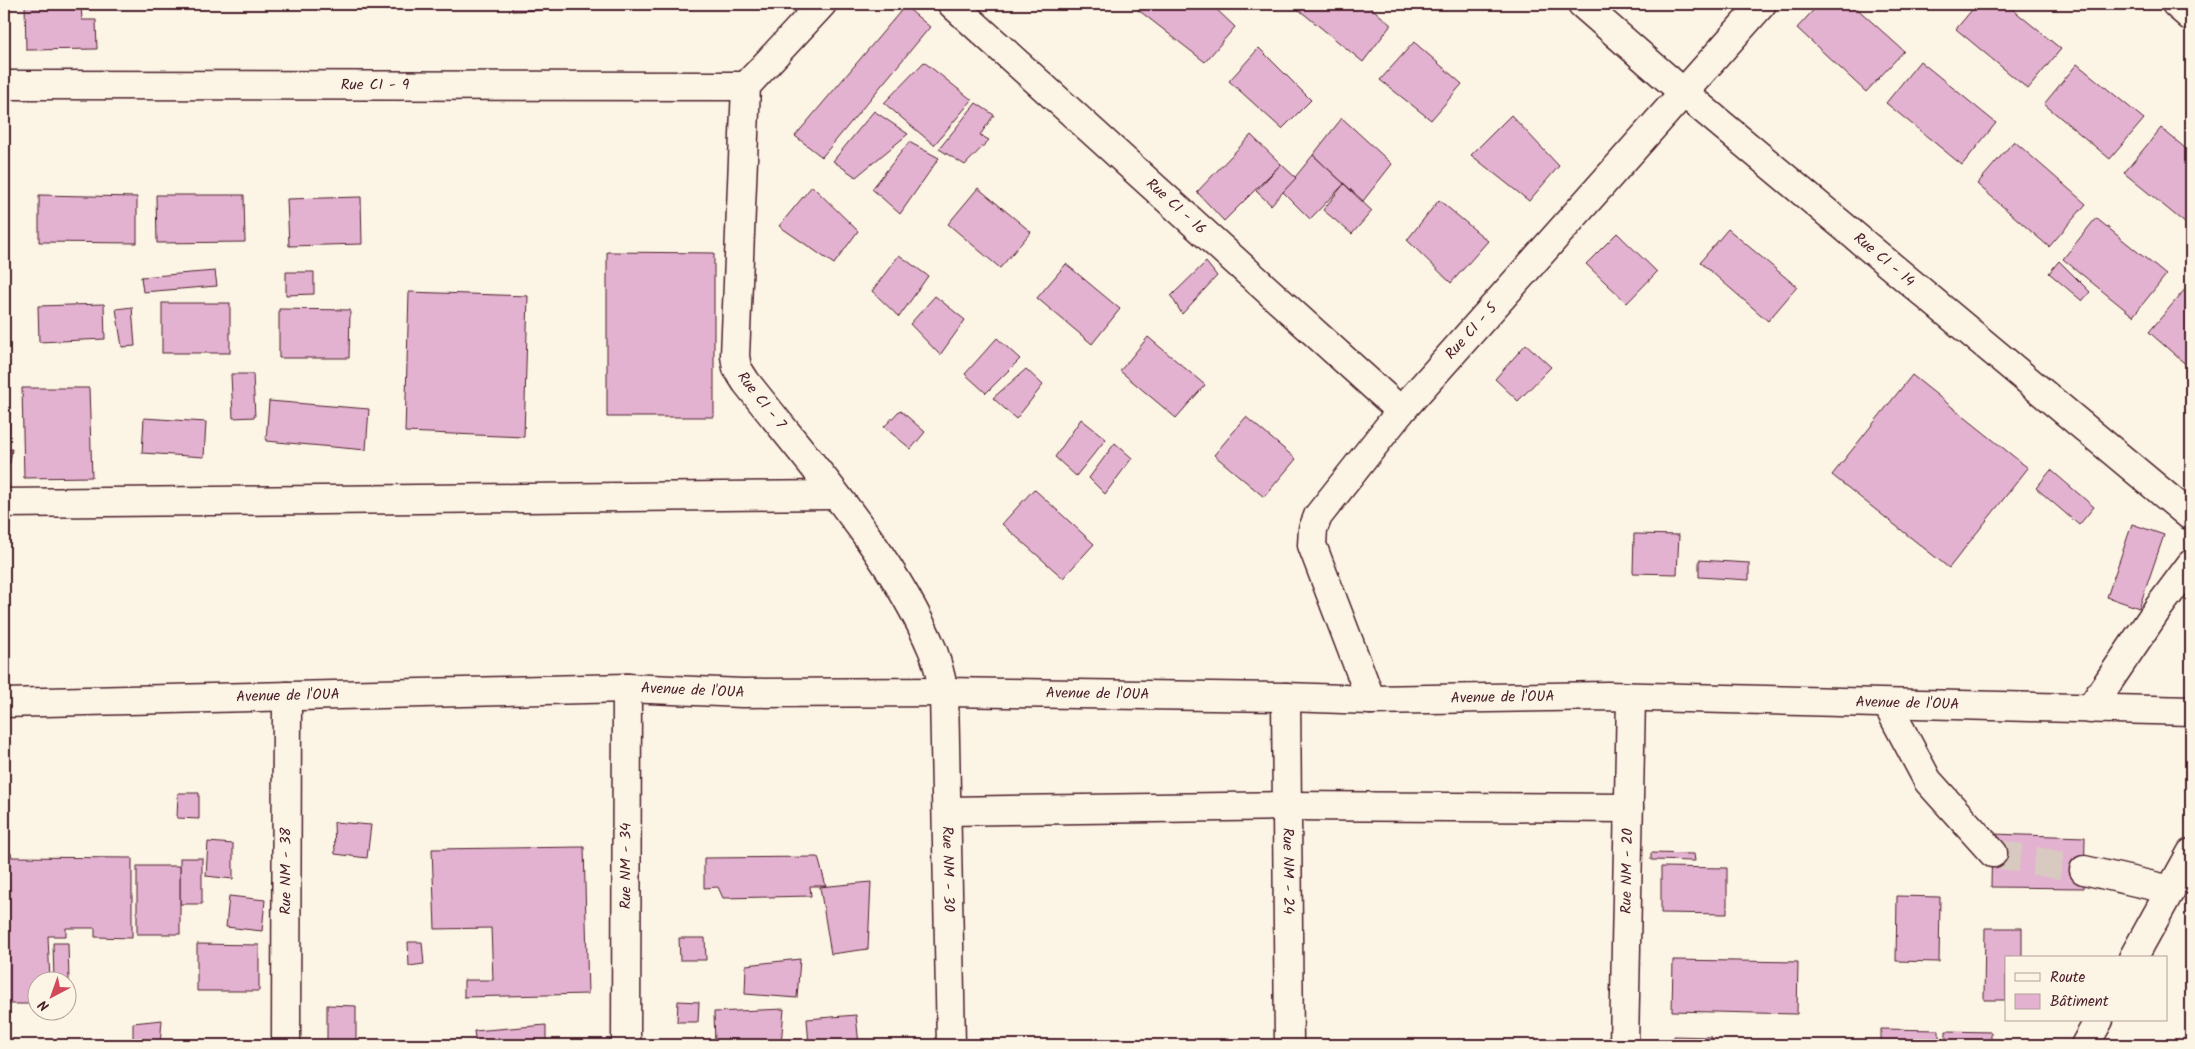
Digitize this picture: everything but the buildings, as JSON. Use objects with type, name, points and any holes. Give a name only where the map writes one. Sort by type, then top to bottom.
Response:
[{"type":"street","points":[[746,86],[822,4]]},
{"type":"street","name":"Rue CI - 16","points":[[952,4],[1401,411]]},
{"type":"street","name":"Rue CI - 14","points":[[1582,4],[1684,93],[2190,516]]},
{"type":"street","name":"Rue CI - 5","points":[[1371,700],[1312,545],[1313,529],[1318,516],[1401,411],[1762,4]]},
{"type":"street","points":[[2176,4],[2191,17]]},
{"type":"street","name":"Rue CI - 9","points":[[4,85],[746,86]]},
{"type":"street","name":"Rue CI - 7","points":[[746,86],[735,356],[738,368],[746,382],[834,495],[887,569],[916,616],[933,653],[944,692]]},
{"type":"street","points":[[4,502],[834,495]]},
{"type":"street","points":[[2090,708],[2158,607],[2191,564]]},
{"type":"street","name":"Avenue de l'OUA","points":[[4,703],[627,688],[742,693],[944,692],[1371,700],[1607,696],[2191,711]]},
{"type":"street","name":"Rue NM - 34","points":[[626,1045],[627,688]]},
{"type":"street","name":"Rue NM - 30","points":[[944,692],[951,1045]]},
{"type":"street","name":"Rue NM - 38","points":[[286,1045],[287,696]]},
{"type":"street","name":"Rue NM - 24","points":[[1286,697],[1289,1045]]},
{"type":"street","name":"Rue NM - 20","points":[[1624,1045],[1632,698]]},
{"type":"street","points":[[1887,704],[1928,782],[1993,853]]},
{"type":"street","points":[[946,810],[1287,806],[1629,808]]},
{"type":"street","points":[[2134,956],[2191,853]]},
{"type":"street","points":[[2084,870],[2170,890]]},
{"type":"street","points":[[2085,1045],[2098,1022]]},
{"type":"tunnel","points":[[1993,853],[2084,870]]}]
